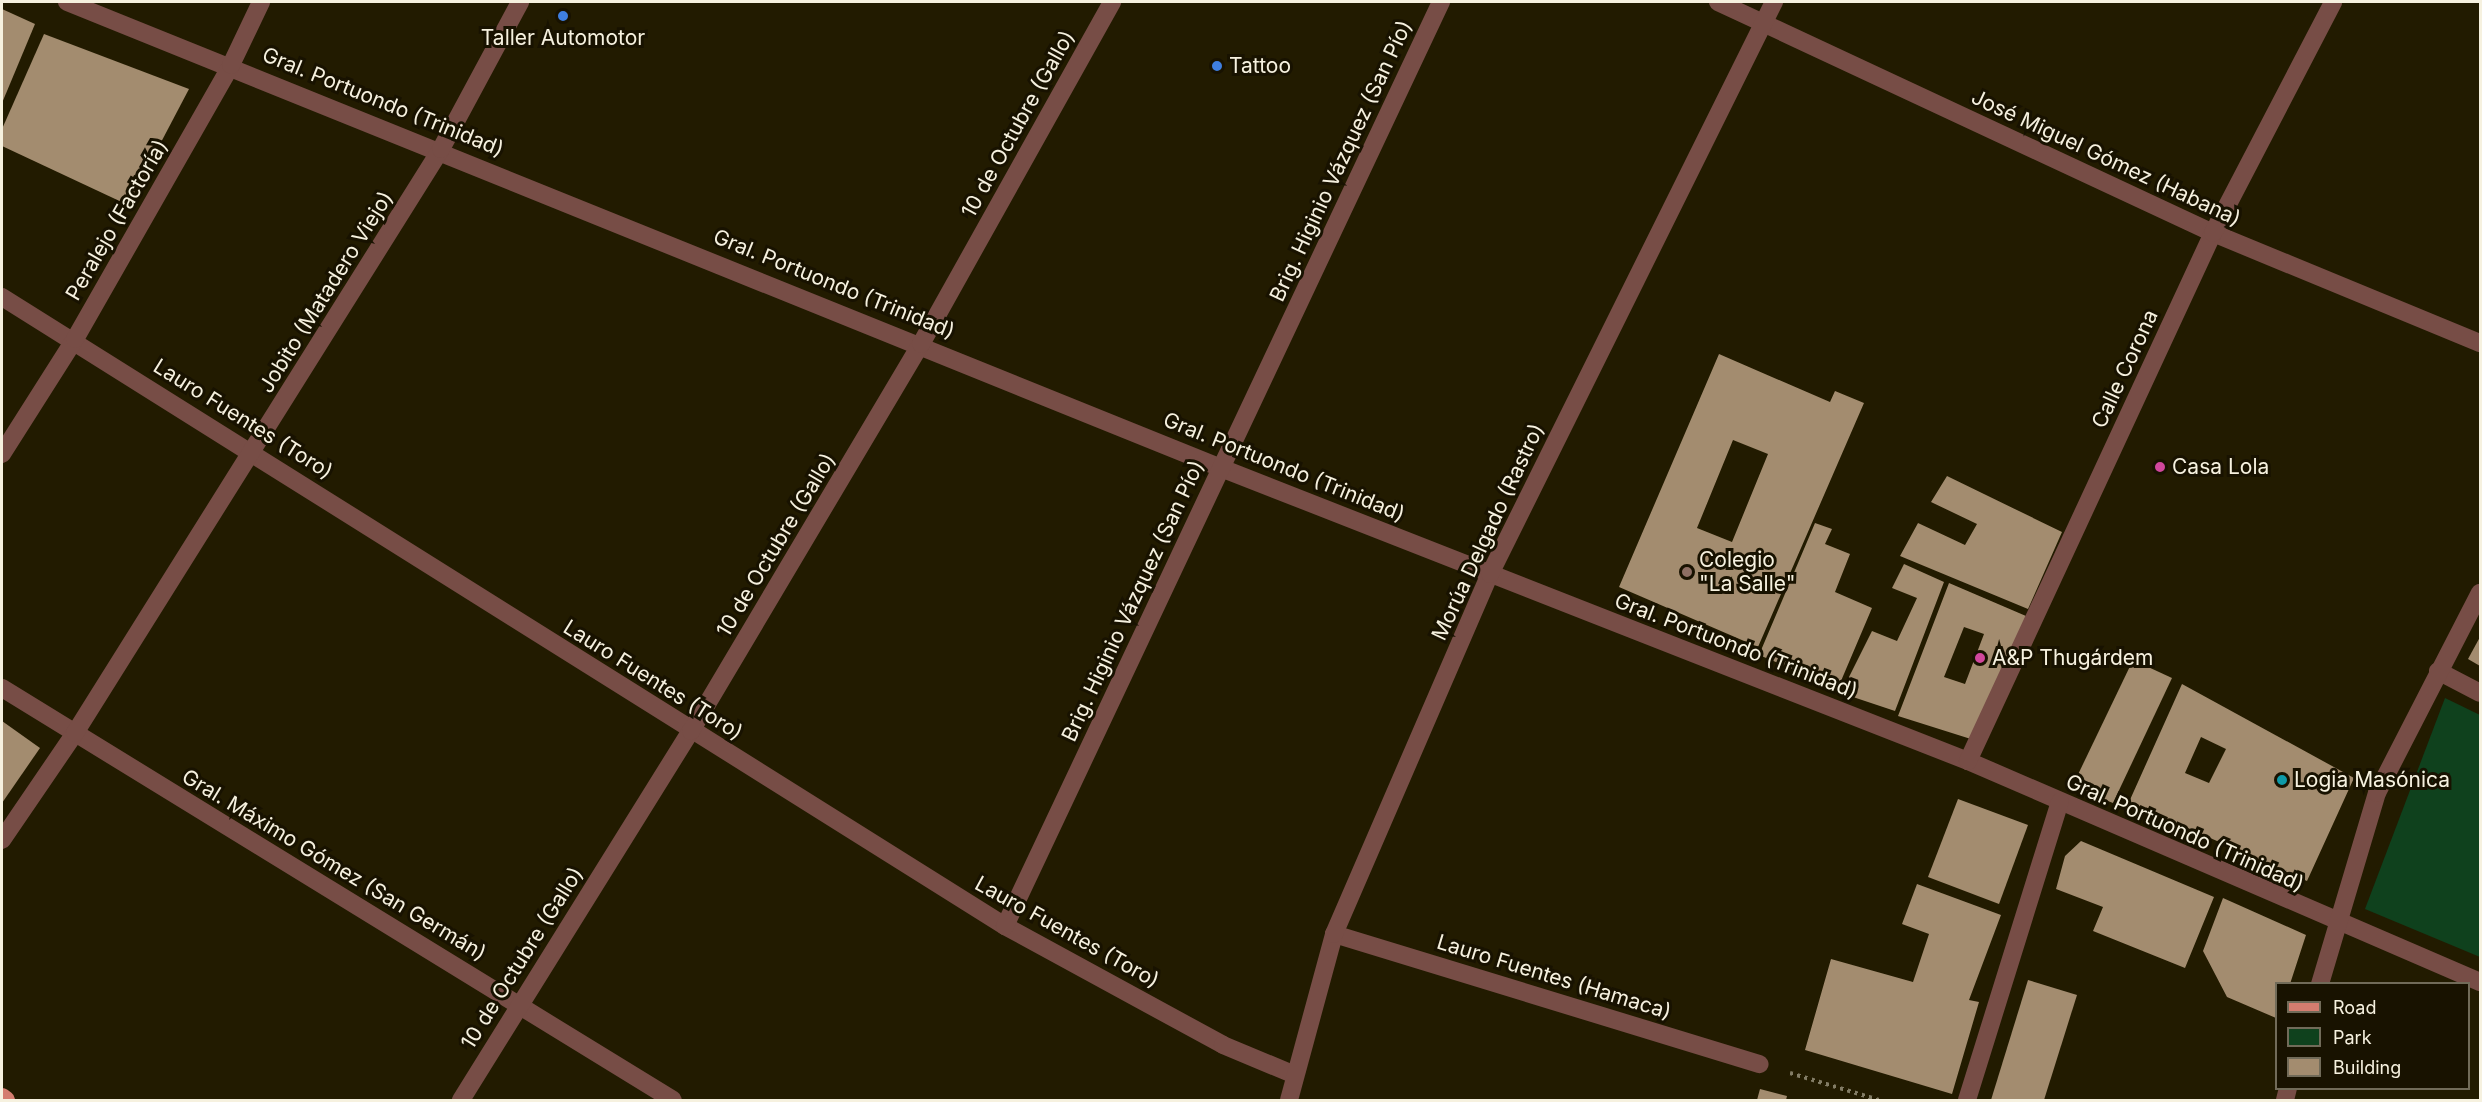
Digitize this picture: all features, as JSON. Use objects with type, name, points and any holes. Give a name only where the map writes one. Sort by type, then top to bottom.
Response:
[{"type":"main road","points":[[2,1097],[6,1101]]},
{"type":"street","name":"Gral. Portuondo (Trinidad)","points":[[67,2],[441,149],[1221,468],[1968,761],[2338,924],[2481,982]]},
{"type":"street","name":"Peralejo (Factoría)","points":[[2,454],[75,339],[231,65],[261,2]]},
{"type":"street","name":"Jobito (Matadero Viejo)","points":[[2,840],[75,733],[254,452],[441,149],[520,2]]},
{"type":"street","name":"10 de Octubre (Gallo)","points":[[461,1101],[519,1004],[691,731],[921,344],[1113,2]]},
{"type":"street","name":"Brig. Higinio Vázquez (San Pío)","points":[[1005,926],[1441,2]]},
{"type":"street","name":"José Miguel Gómez (Habana)","points":[[1718,2],[2213,233],[2481,343]]},
{"type":"street","name":"Morúa Delgado (Rastro)","points":[[1289,1101],[1334,934],[1490,574],[1762,22],[1774,2]]},
{"type":"street","name":"Calle Corona","points":[[1968,761],[2213,233],[2332,2]]},
{"type":"street","name":"Lauro Fuentes (Toro)","points":[[2,297],[75,339],[691,731],[1005,926],[1223,1045],[1295,1075]]},
{"type":"street","points":[[2321,982],[2377,793],[2481,593]]},
{"type":"street","points":[[2438,672],[2481,693]]},
{"type":"street","name":"Gral. Máximo Gómez (San Germán)","points":[[2,688],[519,1004],[673,1101]]},
{"type":"street","points":[[1967,1101],[2060,802]]},
{"type":"street","name":"Lauro Fuentes (Hamaca)","points":[[1334,934],[1760,1064]]},
{"type":"path","points":[[1760,1064],[1879,1101]]},
{"type":"green space","points":[[2445,698],[2480,715],[2480,957],[2365,909]]},
{"type":"building","points":[[2,9],[35,24],[2,103]]},
{"type":"building","points":[[44,34],[189,89],[128,205],[2,146],[2,129]]},
{"type":"building","points":[[1719,354],[1830,402],[1835,391],[1864,403],[1758,647],[1619,587]],"holes":[[[1733,440],[1768,454],[1732,542],[1697,528]]]},
{"type":"building","points":[[1947,476],[2062,532],[2028,609],[1900,556],[1918,523],[1965,545],[1977,524],[1931,502]]},
{"type":"building","points":[[1815,523],[1832,529],[1825,544],[1850,554],[1835,592],[1872,608],[1838,688],[1759,655]]},
{"type":"building","points":[[1904,564],[1944,582],[1895,711],[1841,693],[1872,631],[1897,641],[1917,598],[1892,588]]},
{"type":"building","points":[[1949,583],[2026,616],[1974,740],[1898,716]],"holes":[[[1964,627],[1984,634],[1965,684],[1944,677]]]},
{"type":"building","points":[[2480,637],[2480,666],[2468,659]]},
{"type":"building","points":[[2133,660],[2172,678],[2113,803],[2072,787]]},
{"type":"building","name":"Logia Masónica","points":[[2182,684],[2354,778],[2307,881],[2129,802]],"holes":[[[2201,737],[2226,749],[2209,783],[2185,773]]]},
{"type":"building","points":[[2,721],[40,748],[2,803]]},
{"type":"building","points":[[1958,799],[2028,825],[1999,904],[1928,877]]},
{"type":"building","points":[[2081,841],[2214,897],[2185,968],[2093,931],[2103,907],[2056,889],[2065,856]]},
{"type":"building","points":[[1917,884],[2001,915],[1969,1000],[1979,1002],[1952,1094],[1805,1050],[1831,959],[1913,982],[1929,934],[1902,924]]},
{"type":"building","points":[[2223,898],[2306,935],[2291,982],[2275,982],[2275,1018],[2227,997],[2203,951]]},
{"type":"building","points":[[2028,980],[2077,995],[2044,1100],[1991,1100]]},
{"type":"building","points":[[1760,1089],[1787,1096],[1786,1100],[1757,1100]]},
{"type":"place","name":"Taller Automotor","points":[[563,16]]},
{"type":"place","name":"Tattoo","points":[[1217,66]]},
{"type":"place","name":"Casa Lola","points":[[2160,467]]},
{"type":"place","name":"Colegio \"La Salle\"","points":[[1687,572]]},
{"type":"place","name":"A&P Thugárdem","points":[[1980,658]]},
{"type":"place","name":"Logia Masónica","points":[[2282,780]]}]
